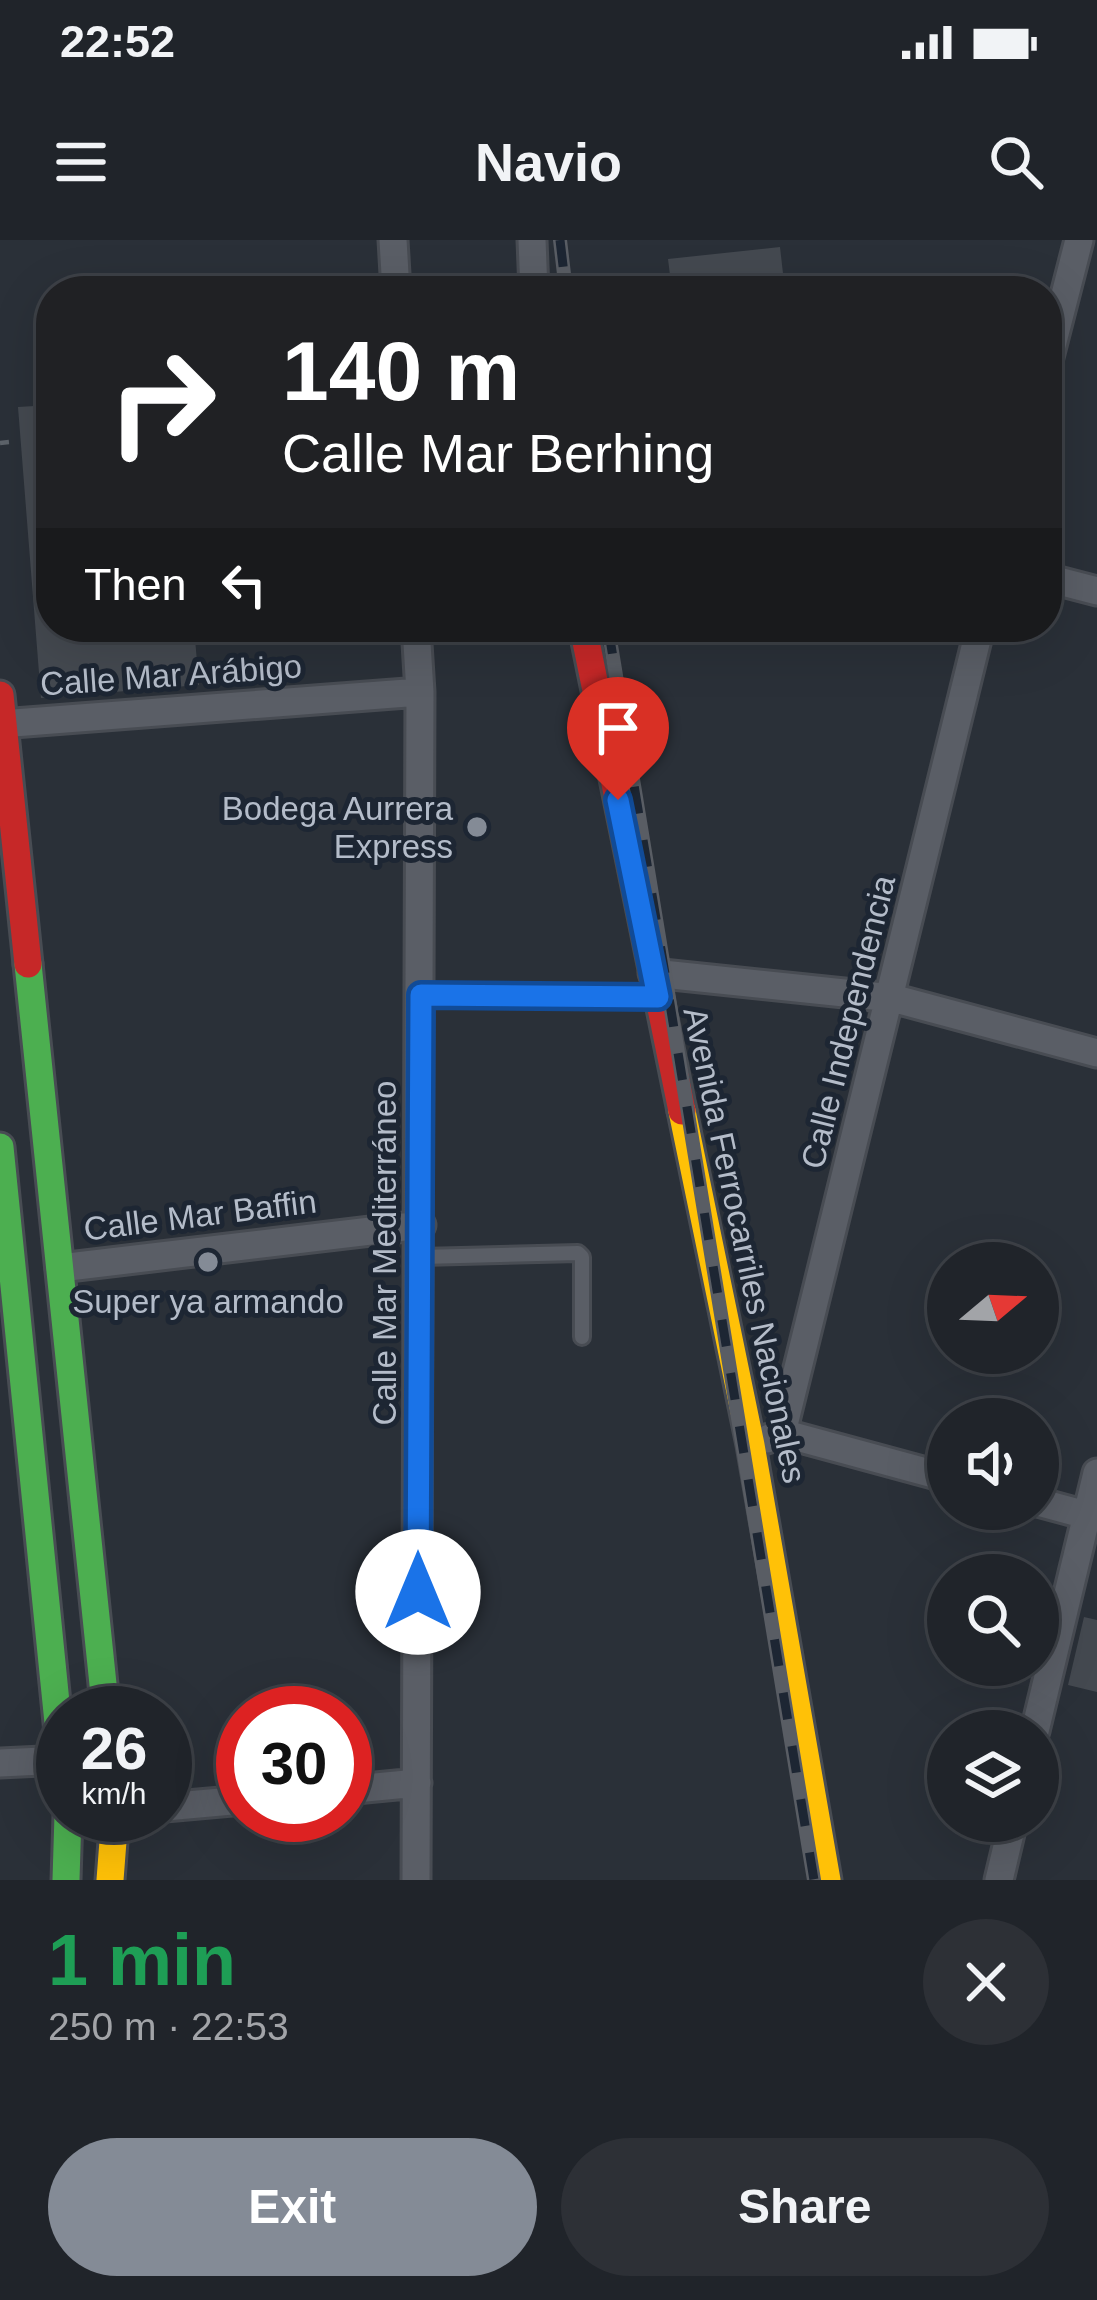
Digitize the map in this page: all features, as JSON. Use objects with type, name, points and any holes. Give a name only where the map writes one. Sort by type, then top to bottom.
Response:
[{"type":"main road","name":"Avenida Ferrocarriles Nacionales","points":[[586,642],[752,1445],[826,1880]]},
{"type":"main road","points":[[0,694],[103,1686]]},
{"type":"main road","points":[[0,1147],[54,1686]]},
{"type":"main road","points":[[66,1880],[67,1842]]},
{"type":"main road","points":[[110,1880],[113,1842]]},
{"type":"street","points":[[393,240],[395,276]]},
{"type":"street","points":[[532,240],[533,276]]},
{"type":"street","points":[[1062,306],[1079,240]]},
{"type":"street","points":[[1062,582],[1097,591]]},
{"type":"street","name":"Calle Mar Mediterráneo","points":[[416,1880],[421,1257],[417,642]]},
{"type":"street","name":"Calle Independencia","points":[[782,1433],[976,642]]},
{"type":"street","name":"Calle Mar Arábigo","points":[[2,724],[420,692]]},
{"type":"street","points":[[655,985],[892,998],[1097,1053]]},
{"type":"street","name":"Calle Mar Baffin","points":[[59,1268],[421,1225]]},
{"type":"street","points":[[752,1445],[782,1433],[927,1472]]},
{"type":"street","points":[[1040,1710],[1092,1516],[1097,1473]]},
{"type":"street","points":[[1059,1507],[1092,1516]]},
{"type":"street","points":[[0,1763],[36,1761]]},
{"type":"street","points":[[372,1787],[416,1783]]},
{"type":"street","points":[[999,1880],[1008,1842]]},
{"type":"lane","points":[[421,995],[655,985]]},
{"type":"lane","points":[[421,1257],[578,1252],[582,1258],[582,1336]]},
{"type":"path","points":[[0,443],[10,442]]},
{"type":"building","points":[[780,247],[783,276],[670,276],[668,259]]},
{"type":"building","points":[[36,406],[36,635],[18,407]]},
{"type":"building","points":[[37,642],[195,642],[199,685],[41,698]]},
{"type":"building","points":[[1084,1617],[1097,1620],[1097,1692],[1068,1685]]},
{"type":"railway","points":[[560,240],[564,276]]},
{"type":"railway","points":[[610,642],[814,1880]]},
{"type":"traffic: fast","points":[[28,964],[103,1686]]},
{"type":"traffic: fast","points":[[0,1147],[54,1686]]},
{"type":"traffic: fast","points":[[66,1880],[67,1842]]},
{"type":"traffic: slow","points":[[682,1111],[751,1445],[827,1880]]},
{"type":"traffic: slow","points":[[110,1880],[113,1842]]},
{"type":"traffic: jam","points":[[586,642],[682,1111]]},
{"type":"traffic: jam","points":[[0,695],[28,964]]},
{"type":"place","name":"Bodega Aurrera Express","points":[[477,827]]},
{"type":"place","name":"Super ya armando","points":[[208,1262]]},
{"type":"route","points":[[418,1592],[421,995],[658,997],[618,800]]}]
